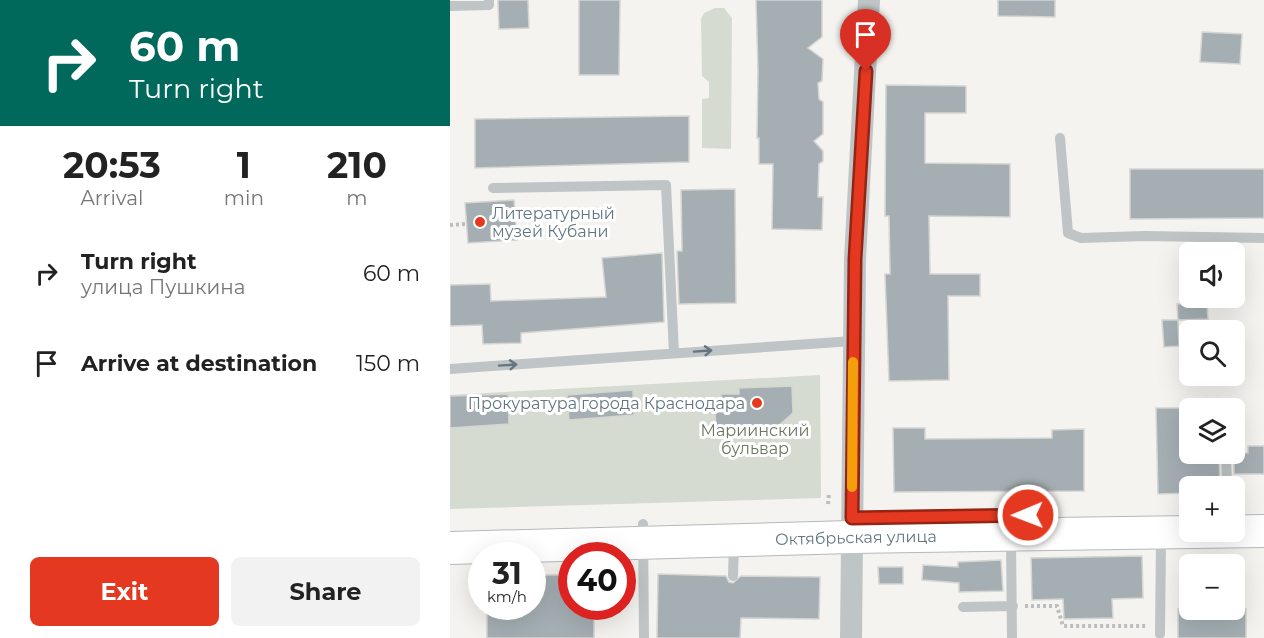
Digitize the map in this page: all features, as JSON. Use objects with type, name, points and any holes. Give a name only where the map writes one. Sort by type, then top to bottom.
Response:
[{"type":"main road","points":[[1245,513],[1264,512]]},
{"type":"main road","name":"Октябрьская улица","points":[[450,548],[844,519],[1179,513]]},
{"type":"main road","name":"Октябрьская улица","points":[[450,530],[643,533],[734,540],[844,519],[1011,535],[1264,531]]},
{"type":"street","points":[[851,638],[844,519],[869,0]]},
{"type":"lane","points":[[450,6],[489,5],[489,0]]},
{"type":"lane","points":[[1060,138],[1068,233],[1081,238],[1145,236],[1264,238]]},
{"type":"lane","points":[[493,188],[666,185],[674,353]]},
{"type":"lane","points":[[450,369],[853,341]]},
{"type":"lane","points":[[1160,630],[1161,532]]},
{"type":"lane","points":[[643,533],[644,638]]},
{"type":"lane","points":[[1011,535],[1012,638]]},
{"type":"lane","points":[[733,576],[734,540]]},
{"type":"lane","points":[[963,607],[1013,606]]},
{"type":"path","points":[[450,225],[466,224]]},
{"type":"path","points":[[829,494],[844,519]]},
{"type":"path","points":[[1013,606],[1057,606],[1063,626],[1160,630]]},
{"type":"green space","points":[[715,8],[724,8],[732,18],[731,149],[702,148],[702,99],[709,98],[709,82],[702,76],[701,19],[704,13]]},
{"type":"green space","name":"Мариинский бульвар","points":[[820,375],[821,498],[450,509],[450,395]]},
{"type":"building","points":[[498,0],[528,0],[529,28],[499,29]]},
{"type":"building","points":[[579,0],[620,0],[619,75],[579,75]]},
{"type":"building","points":[[756,0],[822,0],[822,37],[808,48],[823,59],[822,81],[818,83],[819,99],[823,102],[823,134],[814,141],[823,151],[823,161],[819,164],[818,197],[823,197],[822,230],[772,229],[773,164],[759,164],[759,138],[757,138]]},
{"type":"building","points":[[998,0],[1055,0],[1055,17],[998,16]]},
{"type":"building","points":[[1202,32],[1242,34],[1240,64],[1200,62]]},
{"type":"building","points":[[886,85],[966,86],[966,113],[925,113],[925,163],[1010,164],[1010,217],[929,216],[930,274],[980,274],[980,296],[948,296],[949,380],[889,381],[885,274],[890,274],[889,216],[885,216]]},
{"type":"building","points":[[689,116],[689,162],[475,168],[475,119]]},
{"type":"building","points":[[1130,169],[1264,169],[1264,218],[1130,219]]},
{"type":"building","points":[[735,189],[736,303],[679,304],[677,251],[682,251],[681,190]]},
{"type":"building","points":[[514,200],[517,240],[468,243],[465,203]]},
{"type":"building","points":[[662,253],[664,322],[521,333],[521,343],[483,344],[482,325],[450,326],[450,285],[490,284],[491,301],[606,297],[602,258]]},
{"type":"building","points":[[1177,304],[1179,304],[1179,308],[1207,308],[1208,319],[1178,320]]},
{"type":"building","points":[[1162,320],[1178,320],[1179,346],[1164,347]]},
{"type":"building","name":"Прокуратура города Краснодара","points":[[792,386],[793,413],[776,428],[716,430],[715,412],[722,412],[721,394],[739,394],[739,388]]},
{"type":"building","points":[[633,390],[634,415],[569,420],[567,395]]},
{"type":"building","points":[[508,394],[509,424],[450,428],[450,396]]},
{"type":"building","points":[[1156,408],[1179,408],[1179,464],[1219,464],[1220,476],[1179,476],[1179,493],[1158,494]]},
{"type":"building","points":[[893,428],[925,428],[925,439],[1052,438],[1052,430],[1084,429],[1084,491],[894,492]]},
{"type":"building","points":[[1248,446],[1264,446],[1264,474],[1234,474],[1234,464],[1245,464],[1245,453],[1248,453]]},
{"type":"building","points":[[1142,556],[1143,598],[1112,599],[1113,618],[1064,619],[1063,599],[1032,600],[1031,558]]},
{"type":"building","points":[[1001,560],[1003,591],[959,592],[959,583],[922,580],[923,565],[958,567],[958,562]]},
{"type":"building","points":[[878,567],[903,567],[903,584],[879,584]]},
{"type":"building","points":[[658,574],[726,576],[729,582],[733,583],[741,576],[820,577],[819,619],[741,618],[740,638],[657,638]]},
{"type":"building","points":[[546,575],[558,575],[558,620],[594,620],[594,638],[487,638],[487,620],[546,620]]},
{"type":"building","points":[[1178,609],[1179,620],[1245,620],[1246,609],[1246,638],[1178,638]]},
{"type":"slow traffic","points":[[852,487],[853,362]]},
{"type":"place","name":"Литературный музей Кубани","points":[[480,222]]},
{"type":"place","name":"Прокуратура города Краснодара","points":[[757,403]]},
{"type":"route","points":[[866,71],[855,259],[852,518],[1028,515]]}]
